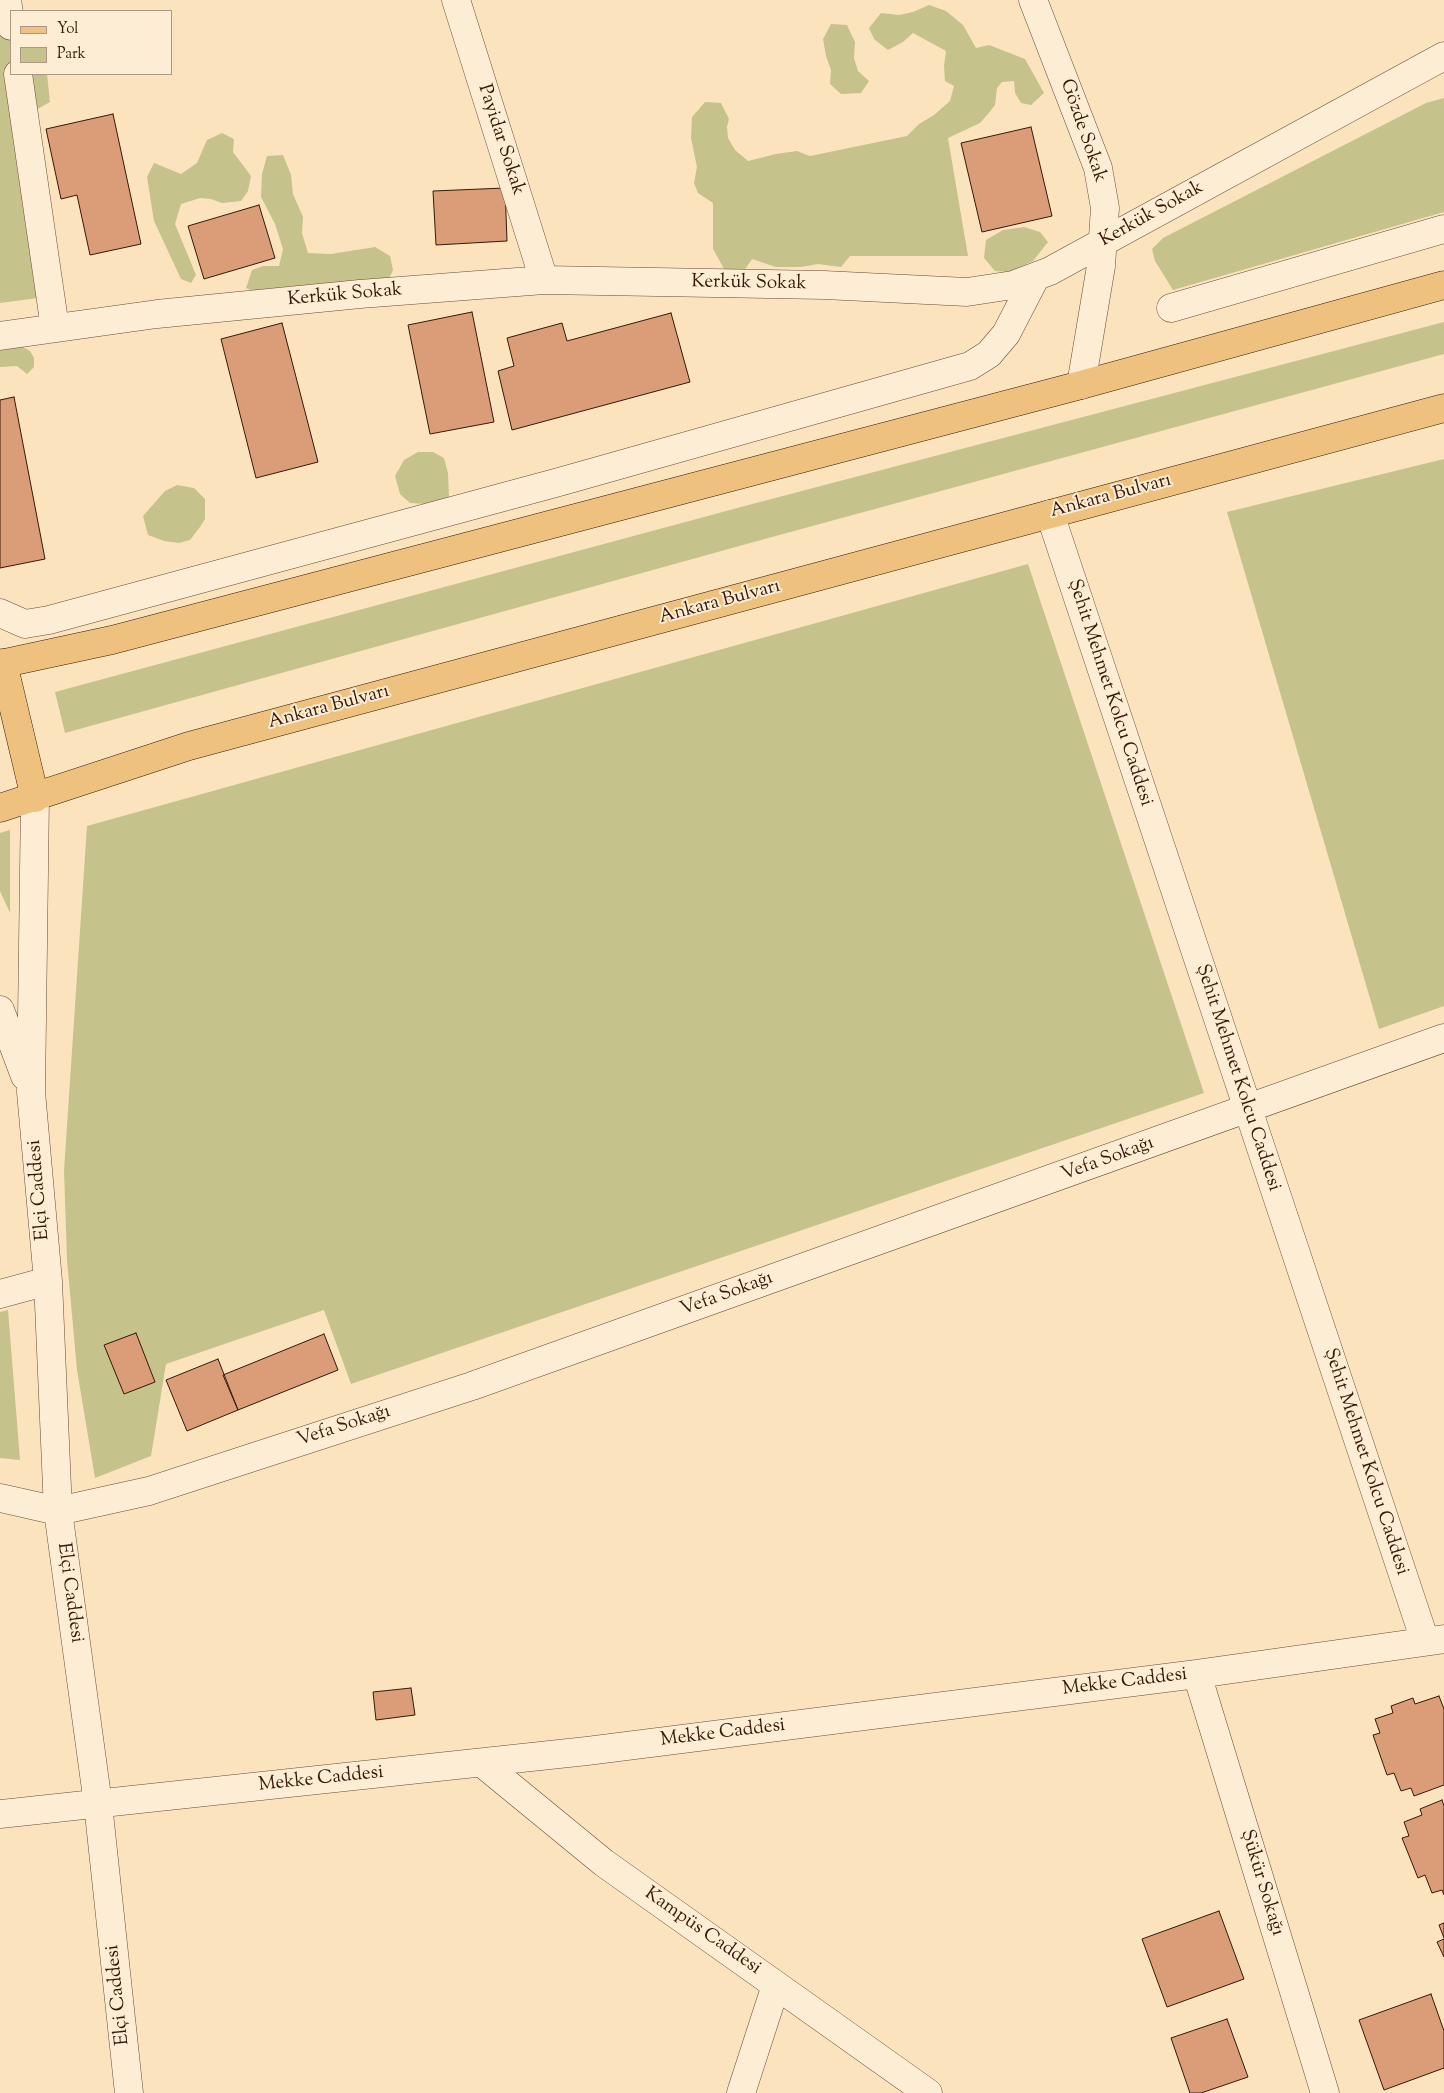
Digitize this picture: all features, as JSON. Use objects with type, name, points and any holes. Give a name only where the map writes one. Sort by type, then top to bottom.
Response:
[{"type":"main road","points":[[34,798],[1,662],[112,640],[1081,385],[1444,286]]},
{"type":"main road","name":"Ankara Bulvarı","points":[[0,808],[189,746],[1444,408]]},
{"type":"street","points":[[8,0],[10,17]]},
{"type":"street","name":"Payidar Sokak","points":[[456,0],[544,280]]},
{"type":"street","name":"Gözde Sokak","points":[[1033,0],[1098,168],[1105,208],[1101,266],[1081,385]]},
{"type":"street","name":"Kerkük Sokak","points":[[0,336],[157,314],[350,295],[544,280],[824,285],[967,292],[1014,286],[1035,278],[1444,56]]},
{"type":"street","points":[[18,75],[56,328]]},
{"type":"street","points":[[1171,308],[1444,229]]},
{"type":"street","points":[[0,613],[25,624],[49,620],[559,482],[970,366],[989,354],[1006,334],[1035,278]]},
{"type":"street","name":"Şehit Mehmet Kolcu Caddesi","points":[[1050,514],[1248,1110],[1434,1640]]},
{"type":"street","name":"Elçi Caddesi","points":[[34,798],[30,1092],[48,1281],[58,1511],[98,1804],[129,2093]]},
{"type":"street","name":"Elçi Caddesi","points":[[0,1010],[30,1092]]},
{"type":"street","name":"Vefa Sokağı","points":[[0,1498],[58,1511],[149,1490],[472,1386],[1248,1110],[1444,1038]]},
{"type":"street","points":[[0,1294],[48,1281]]},
{"type":"street","name":"Mekke Caddesi","points":[[0,1814],[482,1763],[1197,1674],[1434,1640]]},
{"type":"street","name":"Şükür Sokağı","points":[[1197,1674],[1325,2093]]},
{"type":"street","name":"Kampüs Caddesi","points":[[482,1763],[604,1862],[928,2093]]},
{"type":"street","points":[[741,2093],[776,1985]]},
{"type":"green space","points":[[0,0],[10,20],[10,75],[47,75],[50,102],[34,111],[46,297],[0,303]]},
{"type":"green space","points":[[929,5],[946,11],[963,25],[976,48],[989,45],[1025,59],[1044,93],[1031,105],[1021,103],[1015,93],[1014,81],[1002,82],[997,88],[995,105],[980,123],[948,138],[968,256],[850,256],[841,267],[818,264],[801,267],[776,267],[752,259],[744,271],[727,274],[713,249],[713,203],[698,193],[694,183],[697,167],[691,138],[692,117],[705,102],[721,103],[729,119],[727,127],[728,138],[735,150],[748,161],[797,151],[810,156],[907,136],[919,124],[934,115],[950,101],[954,86],[945,81],[946,51],[913,33],[903,42],[888,50],[874,39],[869,28],[881,13],[899,15],[913,12]]},
{"type":"green space","points":[[831,24],[847,25],[855,42],[854,58],[858,71],[869,81],[861,93],[841,94],[830,84],[831,70],[823,39]]},
{"type":"green space","points":[[1444,98],[1444,212],[1173,290],[1155,261],[1152,249],[1163,238],[1426,103]]},
{"type":"green space","points":[[222,133],[234,139],[233,152],[251,176],[248,191],[241,201],[222,203],[200,198],[181,204],[175,224],[196,275],[191,283],[181,279],[154,221],[147,177],[154,163],[181,174],[197,163],[207,140]]},
{"type":"green space","points":[[283,155],[291,175],[293,194],[303,217],[302,233],[308,253],[331,254],[375,247],[390,256],[393,270],[389,279],[260,294],[246,288],[252,270],[263,266],[279,266],[283,249],[275,224],[261,197],[262,174],[267,156]]},
{"type":"green space","points":[[1024,227],[1040,232],[1048,242],[1033,261],[1009,272],[995,271],[984,258],[986,240],[1003,230]]},
{"type":"green space","points":[[1444,322],[1444,354],[761,540],[65,733],[55,692],[741,507]]},
{"type":"green space","points":[[18,344],[30,351],[34,358],[34,367],[27,374],[17,366],[0,367],[0,346]]},
{"type":"green space","points":[[418,452],[433,452],[444,458],[448,473],[449,497],[427,504],[410,503],[400,494],[395,476],[404,460]]},
{"type":"green space","points":[[1444,459],[1444,1006],[1379,1029],[1227,512]]},
{"type":"green space","points":[[177,485],[194,488],[205,499],[205,519],[190,540],[179,543],[164,541],[148,535],[143,516],[165,491]]},
{"type":"green space","points":[[1028,564],[1204,1093],[351,1384],[324,1310],[166,1364],[151,1456],[95,1478],[77,1370],[67,1260],[64,1171],[87,826]]},
{"type":"green space","points":[[10,830],[10,913],[0,891],[0,833]]},
{"type":"green space","points":[[8,1310],[20,1460],[0,1458],[0,1312]]},
{"type":"building","points":[[113,114],[141,244],[90,255],[77,195],[61,199],[46,129]]},
{"type":"building","points":[[1031,127],[1052,216],[982,232],[961,143]]},
{"type":"building","points":[[505,188],[507,241],[436,245],[433,191]]},
{"type":"building","points":[[259,205],[275,258],[204,279],[188,226]]},
{"type":"building","points":[[472,312],[494,422],[430,434],[408,325]]},
{"type":"building","points":[[671,313],[690,382],[512,430],[498,371],[514,366],[507,338],[562,323],[567,341]]},
{"type":"building","points":[[282,323],[318,462],[256,478],[221,339]]},
{"type":"building","points":[[14,397],[45,559],[0,568],[0,400]]},
{"type":"building","points":[[136,1333],[155,1382],[124,1394],[104,1345]]},
{"type":"building","points":[[324,1334],[338,1370],[238,1410],[223,1375]]},
{"type":"building","points":[[218,1359],[238,1410],[187,1431],[166,1380]]},
{"type":"building","points":[[411,1688],[415,1715],[376,1720],[373,1692]]},
{"type":"building","points":[[1439,1696],[1444,1709],[1444,1785],[1414,1796],[1411,1788],[1401,1791],[1394,1773],[1387,1775],[1373,1735],[1380,1733],[1375,1719],[1393,1713],[1391,1706],[1413,1698],[1415,1704]]},
{"type":"building","points":[[1442,1800],[1444,1806],[1444,1895],[1442,1890],[1432,1893],[1425,1875],[1418,1878],[1402,1838],[1409,1836],[1404,1822],[1422,1815],[1420,1809]]},
{"type":"building","points":[[1219,1911],[1244,1979],[1167,2007],[1142,1939]]},
{"type":"building","points":[[1444,1923],[1444,1938],[1439,1925]]},
{"type":"building","points":[[1444,1939],[1444,1957],[1437,1942]]},
{"type":"building","points":[[1431,1994],[1444,2031],[1444,2068],[1384,2090],[1359,2020]]},
{"type":"building","points":[[1227,2019],[1248,2077],[1201,2093],[1190,2093],[1171,2038]]}]
